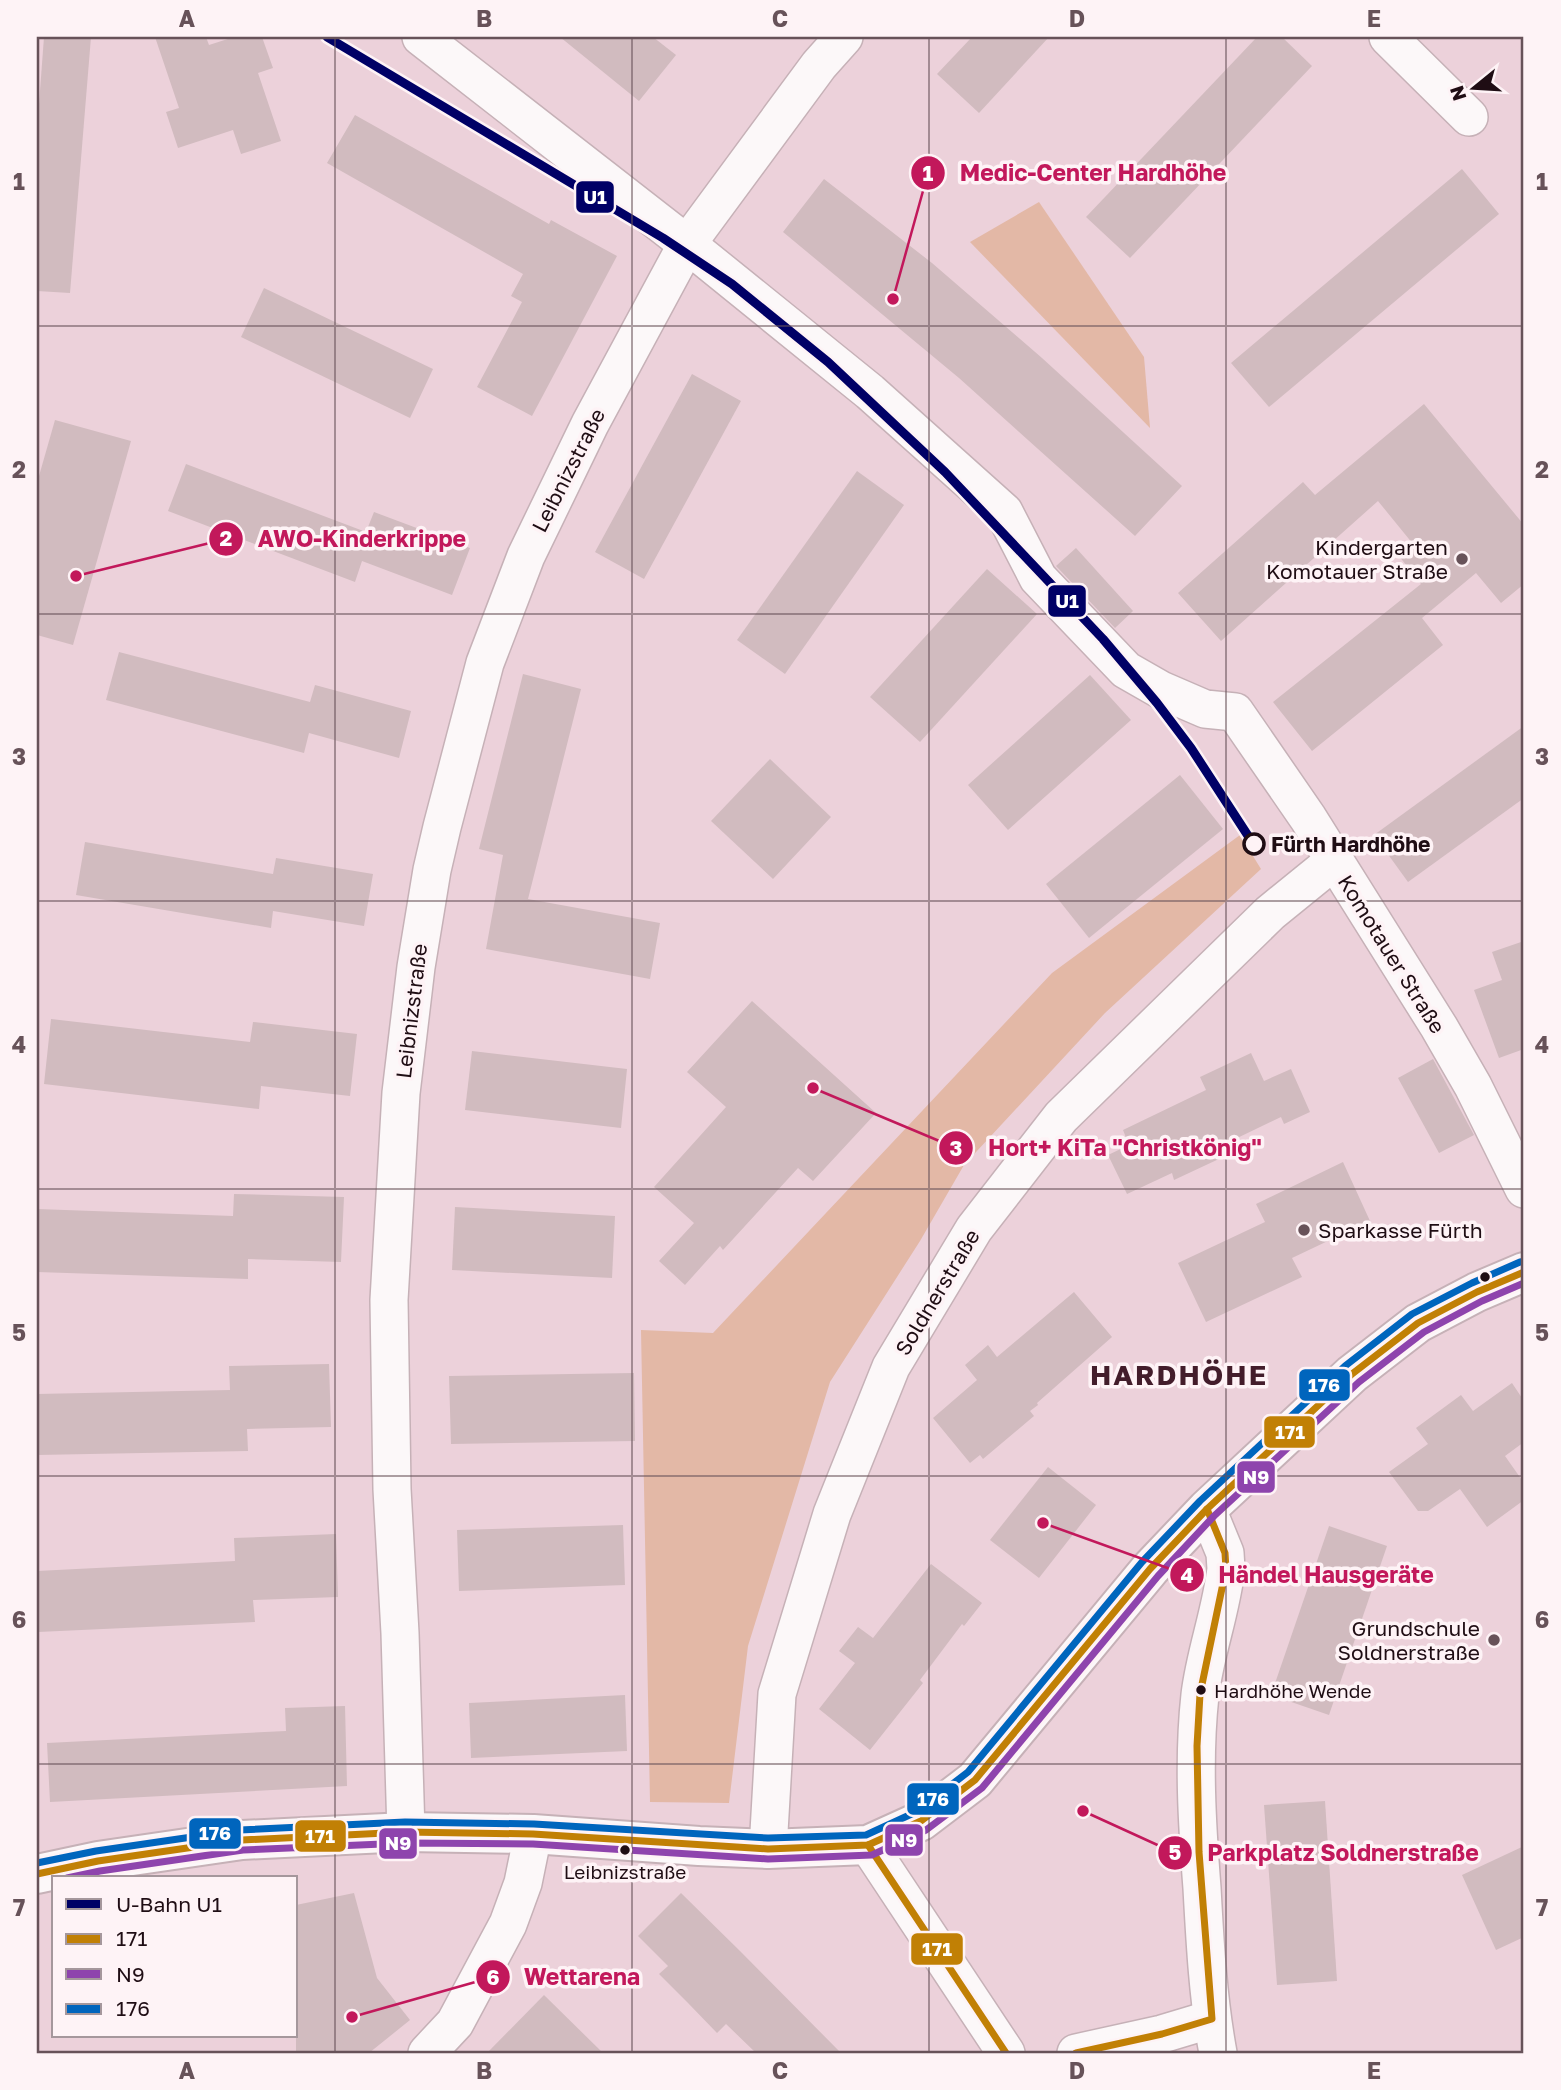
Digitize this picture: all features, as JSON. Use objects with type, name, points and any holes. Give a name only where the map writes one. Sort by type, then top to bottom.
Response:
[{"type":"street","name":"Komotauer Straße","points":[[421,37],[687,244],[870,392],[1003,512],[1038,578],[1126,670],[1161,690],[1205,709],[1235,712],[1334,861],[1439,1027],[1473,1086],[1524,1189]]},
{"type":"street","name":"Leibnizstraße","points":[[406,1832],[392,1469],[389,1300],[401,1093],[416,967],[432,870],[485,663],[526,555],[584,436],[687,244],[808,80],[844,37]]},
{"type":"street","points":[[1388,37],[1469,117]]},
{"type":"street","name":"Soldnerstraße","points":[[768,1849],[777,1694],[832,1514],[891,1367],[974,1229],[1061,1118],[1270,913],[1334,861]]},
{"type":"street","points":[[37,1874],[97,1861],[242,1840],[406,1832],[533,1834],[768,1849],[868,1845],[921,1821],[975,1780],[1126,1597],[1207,1509],[1352,1374],[1418,1323],[1477,1292],[1524,1272]]},
{"type":"street","points":[[1076,2053],[1162,2034],[1215,2036],[1199,1852],[1196,1746],[1200,1694],[1226,1569],[1225,1553],[1207,1509]]},
{"type":"street","points":[[427,2053],[454,2023],[508,1924],[523,1883],[533,1834]]},
{"type":"street","points":[[868,1845],[1006,2053]]},
{"type":"shaded area","points":[[1039,202],[1144,357],[1150,428],[970,242]]},
{"type":"shaded area","points":[[1240,835],[1261,869],[1105,1013],[964,1165],[920,1241],[830,1382],[748,1646],[729,1803],[650,1802],[641,1330],[713,1333],[1052,973]]},
{"type":"building","points":[[44,37],[91,37],[70,293],[37,291],[37,131]]},
{"type":"building","points":[[155,37],[206,37],[209,45],[234,37],[262,37],[273,68],[258,73],[281,141],[241,154],[233,130],[178,148],[166,112],[179,108]]},
{"type":"building","points":[[560,37],[653,37],[676,55],[639,101]]},
{"type":"building","points":[[972,37],[1049,37],[979,113],[937,74]]},
{"type":"building","points":[[1257,37],[1282,37],[1312,66],[1130,258],[1086,217]]},
{"type":"building","points":[[355,115],[549,224],[551,220],[617,256],[532,416],[477,387],[522,302],[511,296],[523,274],[327,163]]},
{"type":"building","points":[[1462,169],[1499,214],[1269,407],[1231,363]]},
{"type":"building","points":[[824,179],[932,263],[1042,358],[1182,486],[1135,536],[959,378],[783,232]]},
{"type":"building","points":[[264,288],[433,369],[410,418],[241,337]]},
{"type":"building","points":[[692,374],[741,401],[644,579],[595,552]]},
{"type":"building","points":[[1424,404],[1524,525],[1524,584],[1501,603],[1476,573],[1422,618],[1443,645],[1312,751],[1273,702],[1421,584],[1399,556],[1413,544],[1378,501],[1221,641],[1178,593],[1303,482],[1315,495]]},
{"type":"building","points":[[55,420],[131,441],[73,645],[37,635],[37,483]]},
{"type":"building","points":[[186,464],[366,532],[374,512],[470,548],[452,595],[362,561],[355,582],[168,511]]},
{"type":"building","points":[[857,471],[904,505],[785,674],[737,640]]},
{"type":"building","points":[[1076,548],[1133,611],[1115,628],[1056,566]]},
{"type":"building","points":[[987,569],[1037,614],[920,742],[870,697]]},
{"type":"building","points":[[119,652],[310,702],[315,685],[411,711],[399,758],[309,733],[304,753],[106,700]]},
{"type":"building","points":[[523,674],[581,689],[528,899],[660,923],[650,979],[486,949],[503,855],[479,849]]},
{"type":"building","points":[[1090,675],[1131,720],[1008,830],[968,785]]},
{"type":"building","points":[[1524,726],[1524,798],[1408,882],[1374,835]]},
{"type":"building","points":[[770,759],[831,817],[773,879],[711,821]]},
{"type":"building","points":[[1180,775],[1223,829],[1089,938],[1046,884]]},
{"type":"building","points":[[85,842],[273,874],[276,858],[373,874],[364,926],[273,911],[271,928],[76,895]]},
{"type":"building","points":[[1524,941],[1524,1049],[1499,1058],[1474,990],[1502,980],[1492,952]]},
{"type":"building","points":[[752,1001],[876,1113],[813,1181],[798,1168],[723,1250],[720,1246],[685,1285],[659,1261],[694,1223],[654,1187],[726,1107],[687,1072]]},
{"type":"building","points":[[51,1019],[250,1042],[253,1022],[357,1034],[350,1096],[261,1086],[259,1109],[44,1084]]},
{"type":"building","points":[[472,1051],[627,1069],[621,1128],[465,1110]]},
{"type":"building","points":[[1251,1053],[1264,1081],[1291,1069],[1310,1112],[1284,1124],[1281,1117],[1231,1141],[1236,1151],[1174,1180],[1172,1173],[1127,1194],[1108,1155],[1129,1145],[1123,1130],[1206,1090],[1200,1077]]},
{"type":"building","points":[[1433,1059],[1474,1135],[1439,1153],[1398,1078]]},
{"type":"building","points":[[1343,1162],[1370,1221],[1292,1258],[1302,1277],[1206,1322],[1178,1263],[1265,1222],[1256,1204]]},
{"type":"building","points":[[234,1194],[344,1197],[341,1262],[248,1259],[248,1279],[37,1272],[37,1209],[233,1216]]},
{"type":"building","points":[[455,1207],[615,1216],[612,1278],[452,1270]]},
{"type":"building","points":[[1074,1292],[1112,1337],[1037,1403],[1030,1411],[1034,1416],[983,1459],[980,1455],[970,1463],[933,1418],[977,1380],[965,1365],[988,1345],[997,1357]]},
{"type":"building","points":[[329,1364],[331,1427],[247,1429],[248,1451],[37,1455],[37,1394],[230,1390],[229,1366]]},
{"type":"building","points":[[634,1373],[635,1441],[451,1444],[449,1376]]},
{"type":"building","points":[[1512,1383],[1524,1401],[1524,1442],[1505,1456],[1524,1483],[1524,1500],[1487,1527],[1460,1489],[1428,1511],[1418,1511],[1389,1472],[1428,1444],[1416,1428],[1461,1395],[1473,1411]]},
{"type":"building","points":[[1048,1467],[1096,1505],[1039,1578],[990,1540]]},
{"type":"building","points":[[623,1525],[625,1585],[459,1591],[457,1530]]},
{"type":"building","points":[[1329,1526],[1387,1546],[1329,1715],[1271,1695]]},
{"type":"building","points":[[336,1534],[338,1597],[253,1600],[255,1622],[38,1632],[37,1571],[235,1561],[234,1538]]},
{"type":"building","points":[[931,1564],[982,1603],[964,1626],[962,1624],[920,1680],[923,1683],[870,1750],[819,1709],[855,1663],[839,1651],[858,1627],[873,1638]]},
{"type":"building","points":[[625,1695],[627,1751],[471,1758],[469,1703]]},
{"type":"building","points":[[345,1706],[347,1786],[50,1802],[47,1743],[286,1731],[285,1708]]},
{"type":"building","points":[[1325,1801],[1337,1981],[1277,1985],[1264,1805]]},
{"type":"building","points":[[1524,1846],[1524,1937],[1496,1950],[1462,1875]]},
{"type":"building","points":[[354,1893],[377,1978],[410,2020],[369,2053],[296,2053],[298,1905]]},
{"type":"building","points":[[681,1893],[841,2053],[756,2053],[726,2024],[717,2033],[659,1974],[668,1966],[638,1936]]},
{"type":"building","points":[[544,1995],[603,2053],[487,2053]]},
{"type":"metro line","name":"U1","points":[[327,37],[663,238],[732,284],[828,362],[945,472],[1103,639],[1191,748],[1256,848]]},
{"type":"transit line","name":"176","points":[[37,1863],[96,1851],[240,1830],[405,1822],[534,1824],[768,1838],[866,1835],[916,1812],[968,1772],[1142,1562],[1200,1501],[1345,1366],[1412,1314],[1520,1262]]},
{"type":"transit line","name":"171","points":[[37,1874],[98,1861],[242,1840],[406,1832],[533,1834],[768,1849],[868,1845],[921,1821],[975,1780],[1150,1569],[1207,1509],[1352,1374],[1418,1323],[1477,1292],[1524,1272]]},
{"type":"transit line","name":"N9","points":[[76,1876],[243,1850],[406,1843],[533,1844],[768,1859],[872,1855],[926,1830],[982,1788],[1158,1576],[1214,1516],[1359,1382],[1424,1332],[1482,1301],[1524,1283]]},
{"type":"transit line","name":"171","points":[[1076,2053],[1162,2034],[1212,2019],[1199,1852],[1197,1746],[1200,1694],[1226,1569],[1225,1553],[1207,1509]]},
{"type":"transit line","name":"171","points":[[868,1845],[1006,2053]]},
{"type":"place","name":"Medic-Center Hardhöhe","points":[[893,299]]},
{"type":"place","name":"Kindergarten Komotauer Straße","points":[[1462,559]]},
{"type":"place","name":"AWO-Kinderkrippe","points":[[76,576]]},
{"type":"place","name":"Fürth Hardhöhe","points":[[1254,844]]},
{"type":"place","name":"Hort+ KiTa \"Christkönig\"","points":[[813,1088]]},
{"type":"place","name":"Sparkasse Fürth","points":[[1304,1230]]},
{"type":"place","name":"Händel Hausgeräte","points":[[1043,1523]]},
{"type":"place","name":"Grundschule Soldnerstraße","points":[[1494,1640]]},
{"type":"place","name":"Hardhöhe Wende","points":[[1201,1690]]},
{"type":"place","name":"Parkplatz Soldnerstraße","points":[[1083,1811]]},
{"type":"place","name":"Leibnizstraße","points":[[625,1850]]},
{"type":"place","name":"Wettarena","points":[[352,2017]]},
{"type":"district","name":"HARDHÖHE","points":[[1179,1374]]}]
